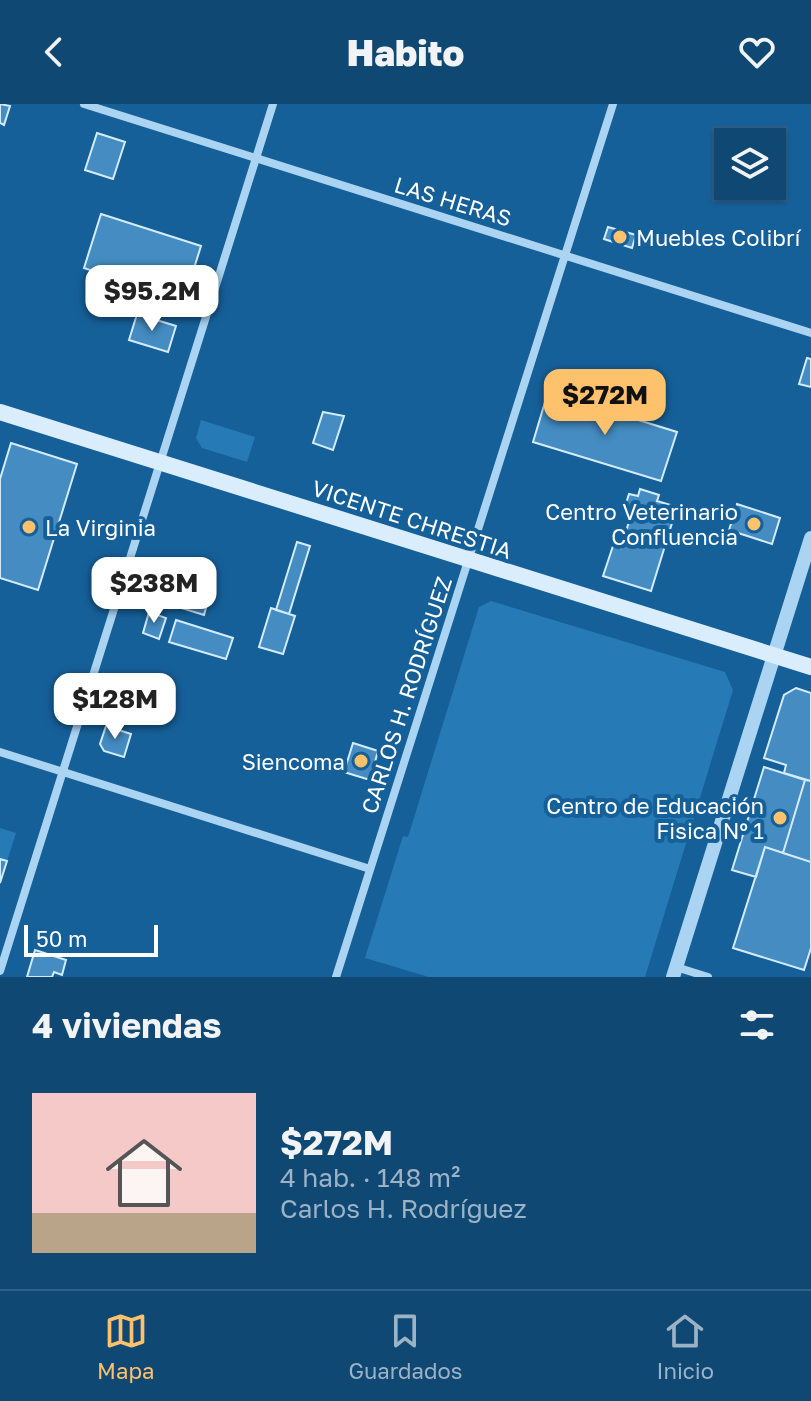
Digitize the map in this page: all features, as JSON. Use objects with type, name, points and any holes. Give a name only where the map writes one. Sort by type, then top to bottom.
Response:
[{"type":"main road","name":"VICENTE CHRESTIA","points":[[0,412],[811,667]]},
{"type":"street","name":"LAS HERAS","points":[[84,104],[811,333]]},
{"type":"street","points":[[0,971],[273,104]]},
{"type":"street","name":"CARLOS H. RODRÍGUEZ","points":[[336,977],[613,104]]},
{"type":"street","points":[[708,977],[674,972],[811,538]]},
{"type":"street","points":[[0,752],[370,869]]},
{"type":"shaded area","points":[[201,420],[255,437],[247,462],[202,448],[196,438]]},
{"type":"shaded area","points":[[491,601],[725,672],[733,690],[645,977],[429,977],[365,958],[403,836],[408,837],[479,607]]},
{"type":"shaded area","points":[[0,828],[16,833],[7,861],[0,859]]},
{"type":"building","points":[[0,104],[10,106],[4,125],[0,123]]},
{"type":"building","points":[[97,133],[125,142],[113,179],[85,170]]},
{"type":"building","points":[[101,214],[201,246],[184,300],[84,268]]},
{"type":"building","name":"Muebles Colibrí","points":[[608,227],[636,235],[632,248],[604,239]]},
{"type":"building","points":[[137,314],[176,326],[168,352],[129,340]]},
{"type":"building","points":[[807,358],[811,359],[811,387],[799,384]]},
{"type":"building","points":[[548,392],[677,432],[661,481],[533,442]]},
{"type":"building","points":[[323,412],[344,416],[333,450],[313,443]]},
{"type":"building","name":"La Virginia","points":[[11,443],[77,464],[38,590],[0,578],[0,479]]},
{"type":"building","points":[[640,489],[659,495],[657,501],[677,507],[651,591],[603,576],[613,546],[621,548],[631,515],[623,513],[629,494],[638,496]]},
{"type":"building","name":"Centro Veterinario Confluencia","points":[[737,504],[780,518],[772,544],[729,530]]},
{"type":"building","points":[[297,542],[310,546],[289,614],[276,610]]},
{"type":"building","points":[[154,572],[211,590],[204,615],[146,597]]},
{"type":"building","points":[[271,608],[295,616],[283,654],[259,647]]},
{"type":"building","points":[[149,612],[166,618],[159,639],[143,633]]},
{"type":"building","points":[[176,620],[233,638],[226,659],[169,642]]},
{"type":"building","points":[[796,688],[811,693],[811,781],[784,773],[786,765],[764,758],[784,695]]},
{"type":"building","points":[[106,726],[131,734],[124,757],[104,751],[100,744]]},
{"type":"building","name":"Siencoma","points":[[353,743],[378,751],[370,780],[344,772]]},
{"type":"building","points":[[764,767],[805,780],[783,853],[765,847],[756,877],[732,870]]},
{"type":"building","points":[[805,780],[811,781],[811,862],[783,853]]},
{"type":"building","points":[[765,847],[811,862],[811,948],[804,970],[733,948]]},
{"type":"building","points":[[0,859],[7,861],[0,883]]},
{"type":"building","points":[[35,950],[66,960],[62,975],[54,972],[52,977],[27,977]]},
{"type":"place","name":"Muebles Colibrí","points":[[620,237]]},
{"type":"place","name":"Centro Veterinario Confluencia","points":[[754,524]]},
{"type":"place","name":"La Virginia","points":[[29,527]]},
{"type":"place","name":"Siencoma","points":[[361,761]]},
{"type":"place","name":"Centro de Educación Fisica Nº 1","points":[[780,818]]}]
